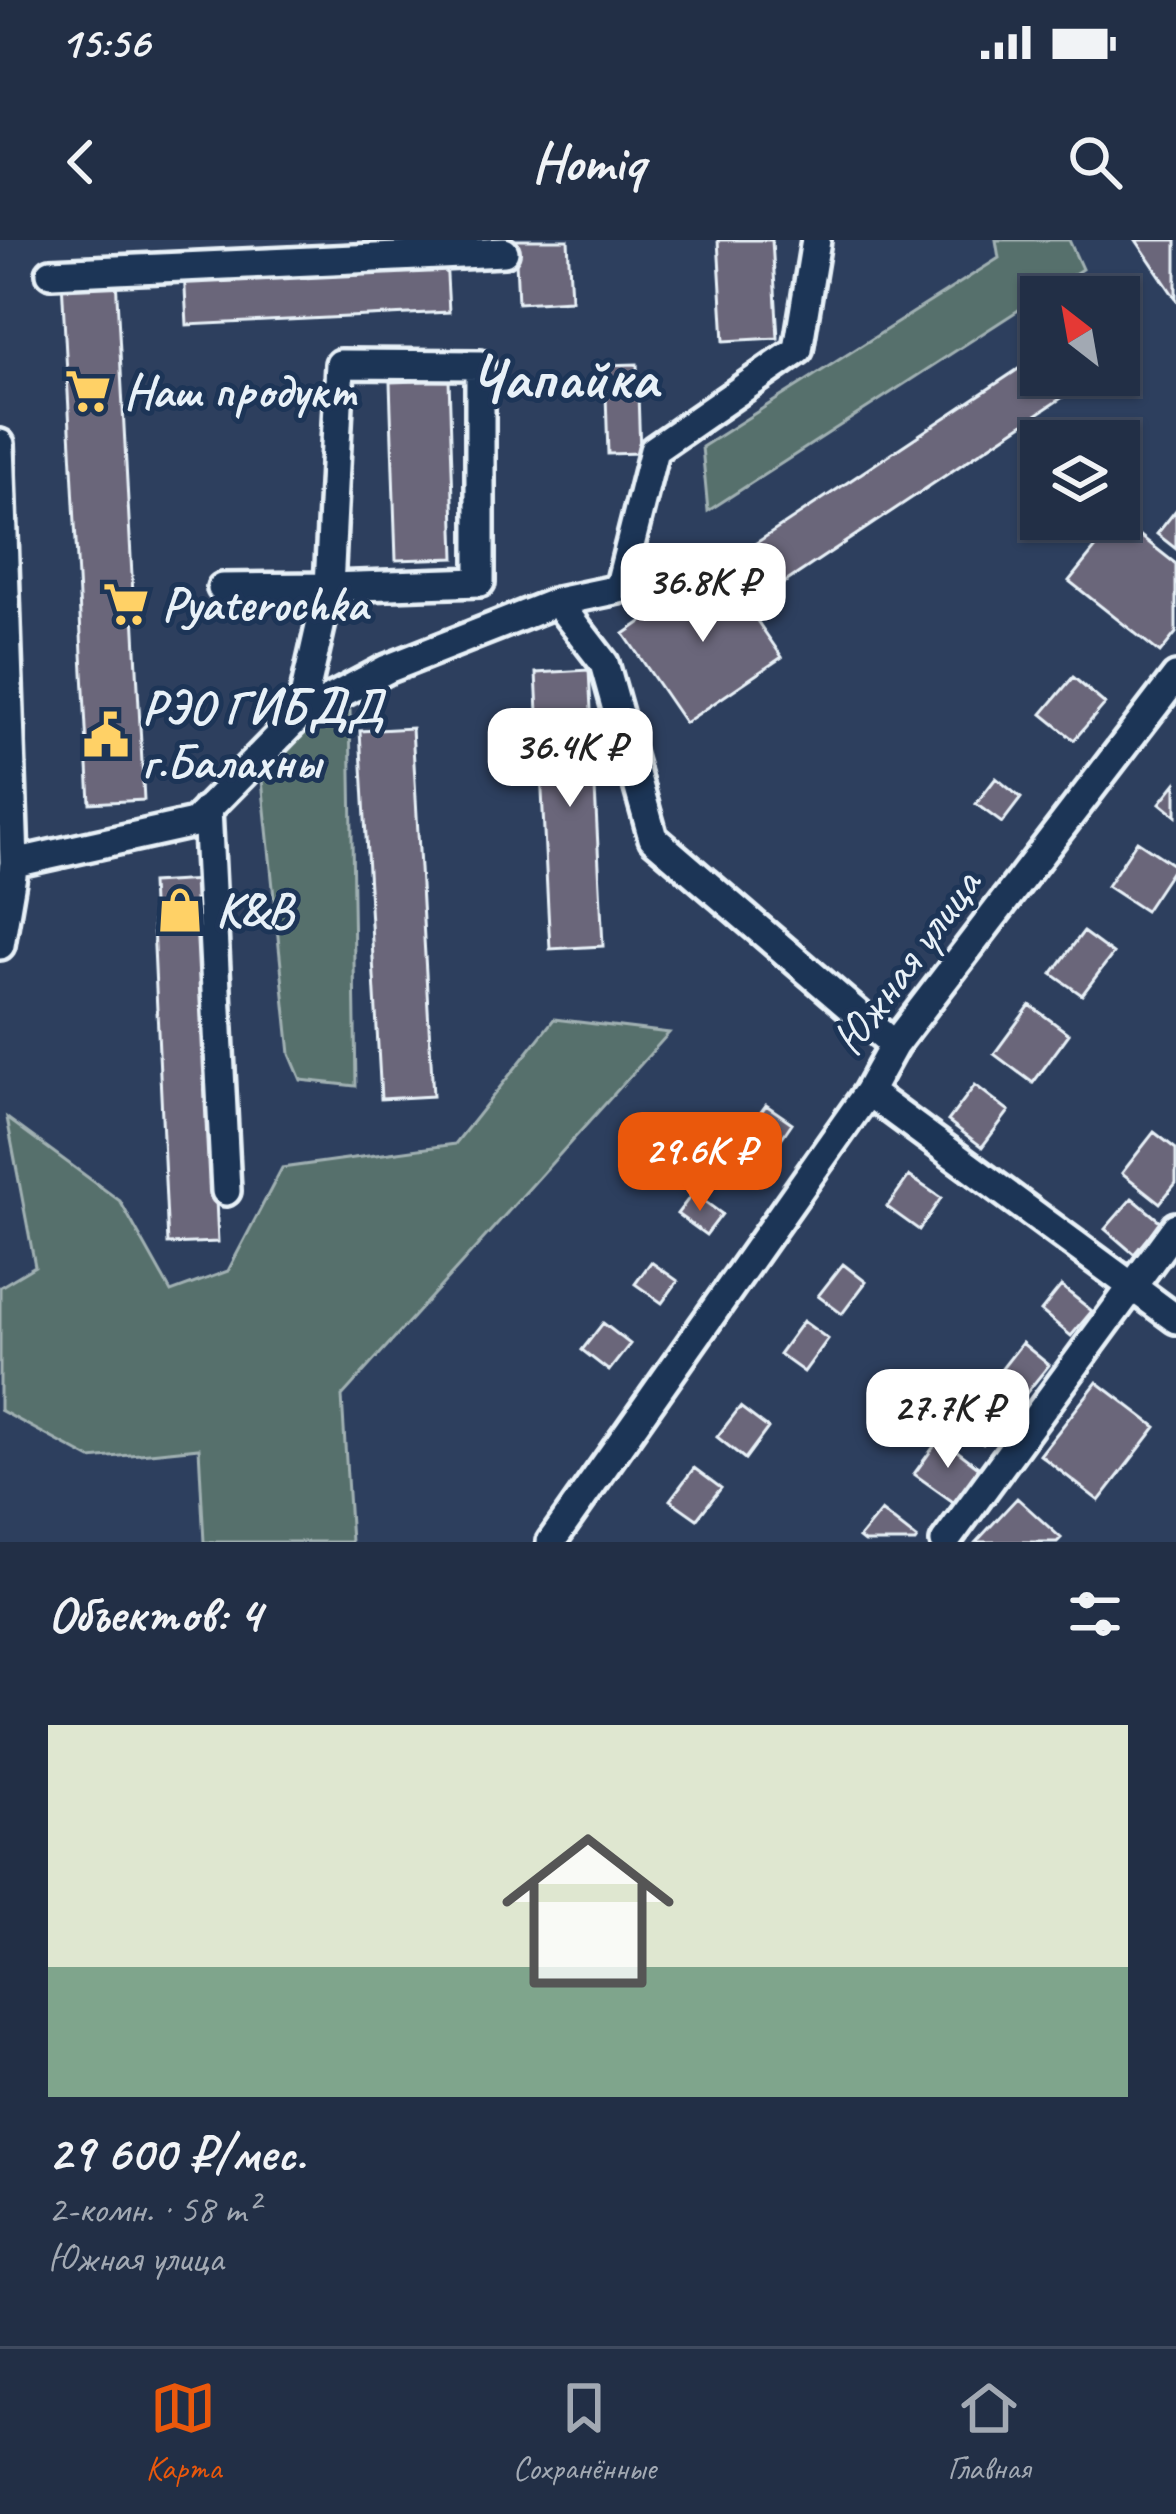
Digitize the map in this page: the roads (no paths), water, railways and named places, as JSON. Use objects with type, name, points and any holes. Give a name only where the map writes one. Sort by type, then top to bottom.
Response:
[{"type":"street","points":[[14,863],[194,823],[300,716],[387,669],[557,602],[619,589],[654,450],[798,350],[816,240]]},
{"type":"street","points":[[51,273],[504,252]]},
{"type":"street","points":[[222,588],[329,587],[480,582],[480,364],[340,364],[329,587],[300,716]]},
{"type":"street","points":[[0,444],[14,863],[0,945]]},
{"type":"street","points":[[557,602],[604,663],[653,838],[894,1045]]},
{"type":"street","name":"Южная улица","points":[[551,1542],[868,1092],[894,1045],[1176,677]]},
{"type":"street","points":[[207,809],[226,1191]]},
{"type":"street","points":[[868,1092],[1176,1319]]},
{"type":"street","points":[[945,1542],[1176,1227]]},
{"type":"place","name":"Наш продукт","points":[[88,391]]},
{"type":"place","name":"Pyaterochka","points":[[126,604]]},
{"type":"place","name":"РЭО ГИБДД г.Балахны","points":[[106,735]]},
{"type":"place","name":"K&B","points":[[180,910]]},
{"type":"district","name":"Чапайка","points":[[563,378]]}]
